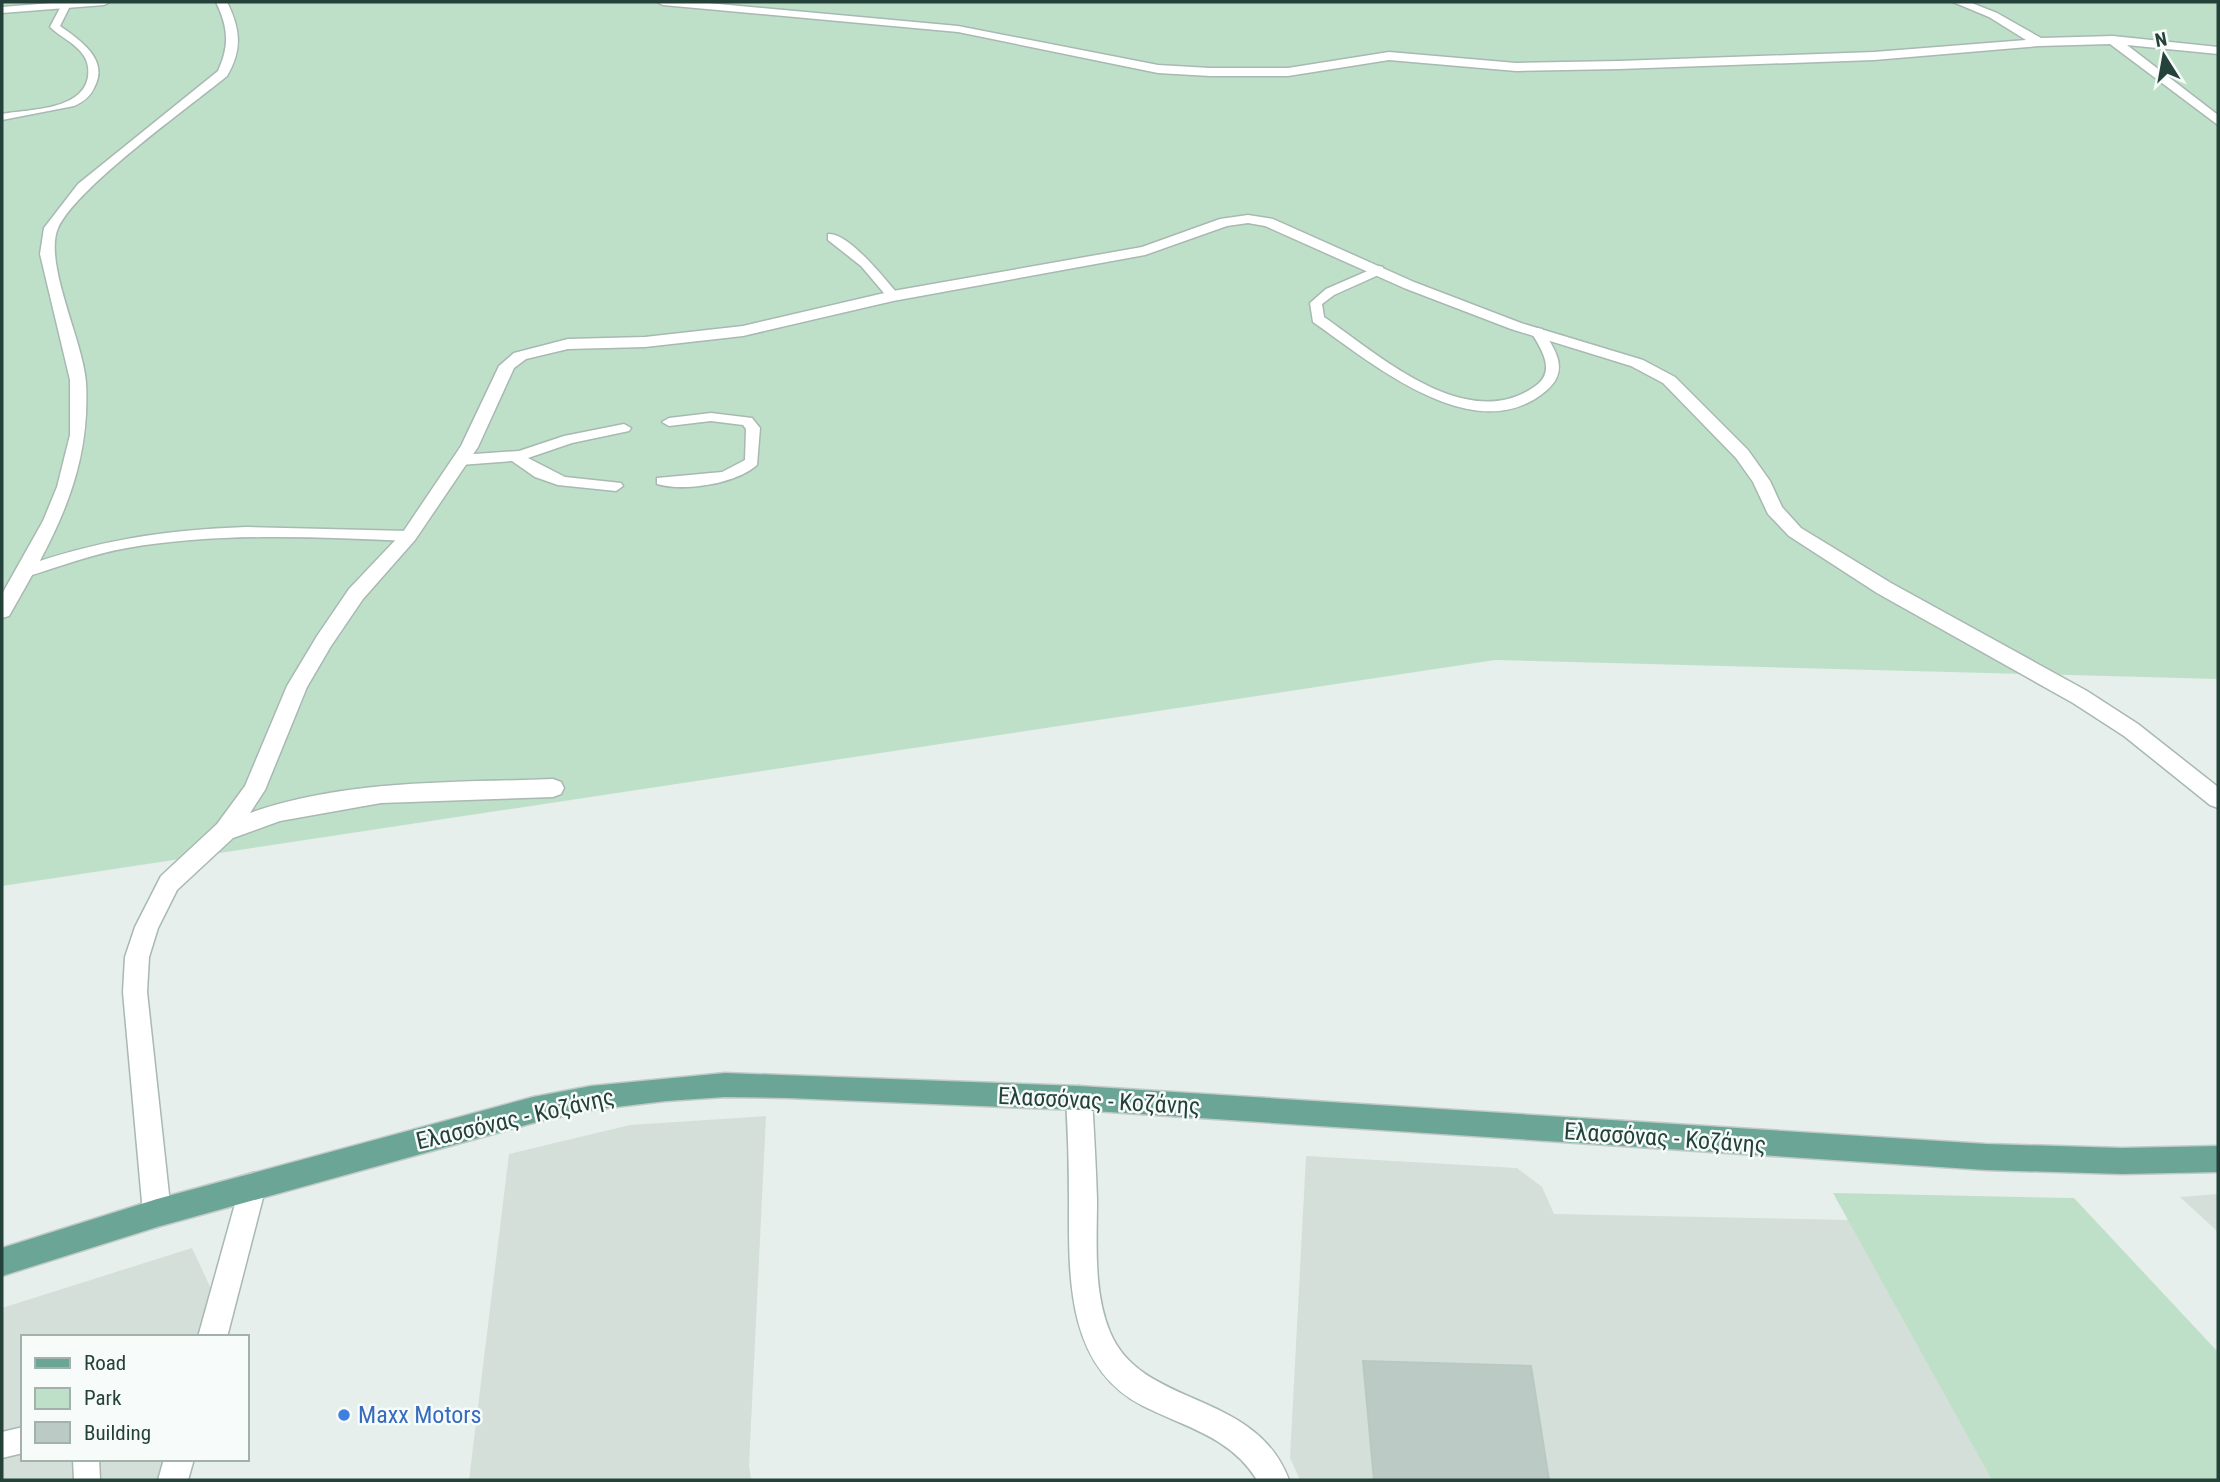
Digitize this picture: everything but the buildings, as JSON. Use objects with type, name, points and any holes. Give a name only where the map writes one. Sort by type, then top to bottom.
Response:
[{"type":"main road","name":"Ελασσόνας - Κοζάνης","points":[[2,1262],[157,1213],[533,1110],[591,1098],[725,1085],[1079,1098],[1843,1150],[2122,1161],[2218,1159]]},
{"type":"street","points":[[2,10],[104,2]]},
{"type":"street","points":[[2,611],[25,572],[66,487],[80,419],[78,380],[47,254],[47,239],[58,218],[83,187],[223,73],[230,58],[233,25],[222,2]]},
{"type":"street","points":[[663,2],[958,29],[1158,69],[1210,72],[1288,72],[1389,56],[1516,67],[1619,65],[1874,56],[2039,42],[2113,40],[2218,50]]},
{"type":"street","points":[[1959,2],[1993,15],[2039,42]]},
{"type":"street","points":[[2113,40],[2218,121]]},
{"type":"street","points":[[157,1213],[135,992],[137,957],[147,927],[169,883],[225,831],[254,790],[297,686],[324,640],[356,594],[409,536],[460,460],[507,366],[534,350],[568,344],[700,338],[743,331],[893,296],[1145,251],[1237,219],[1268,222],[1537,332],[1637,363],[1669,380],[1742,454],[1762,481],[1774,510],[1795,532],[1884,588],[2090,703],[2131,730],[2218,799]]},
{"type":"street","points":[[225,831],[279,812],[381,794],[553,788]]},
{"type":"street","points":[[1079,1098],[1084,1294],[1103,1352],[1122,1377],[1152,1395],[1218,1420],[1251,1450],[1274,1480]]},
{"type":"street","points":[[213,1335],[253,1186]]},
{"type":"street","points":[[173,1480],[178,1461]]},
{"type":"lane","points":[[2,117],[78,101],[89,88],[95,69],[93,60],[81,46],[55,27],[65,6]]},
{"type":"lane","points":[[832,237],[865,263],[893,296]]},
{"type":"lane","points":[[1380,270],[1330,292],[1316,303],[1318,319],[1437,398],[1483,407],[1513,405],[1537,392],[1553,379],[1555,369],[1537,332]]},
{"type":"lane","points":[[662,481],[723,476],[744,471],[752,462],[752,428],[747,421],[711,417],[669,422]]},
{"type":"lane","points":[[460,460],[516,457],[596,432],[624,428]]},
{"type":"lane","points":[[516,457],[538,475],[572,484],[616,486]]},
{"type":"lane","points":[[25,572],[84,552],[164,536],[300,531],[409,536]]},
{"type":"lane","points":[[2,1445],[21,1440]]},
{"type":"lane","points":[[86,1461],[87,1480]]},
{"type":"shaded area","points":[[766,1116],[749,1465],[751,1480],[469,1480],[509,1154],[630,1125]]},
{"type":"shaded area","points":[[1306,1156],[1517,1168],[1542,1187],[1554,1214],[1850,1220],[2001,1480],[1300,1480],[1290,1458]]},
{"type":"shaded area","points":[[2218,1194],[2218,1232],[2180,1197]]},
{"type":"shaded area","points":[[192,1248],[213,1293],[202,1335],[21,1335],[21,1461],[168,1461],[163,1480],[2,1480],[2,1308]]},
{"type":"green space","points":[[2,2],[2218,2],[2218,679],[1495,660],[2,886]]},
{"type":"green space","points":[[1833,1193],[2074,1198],[2218,1352],[2218,1480],[1992,1480]]},
{"type":"place","name":"Maxx Motors","points":[[344,1415]]}]
